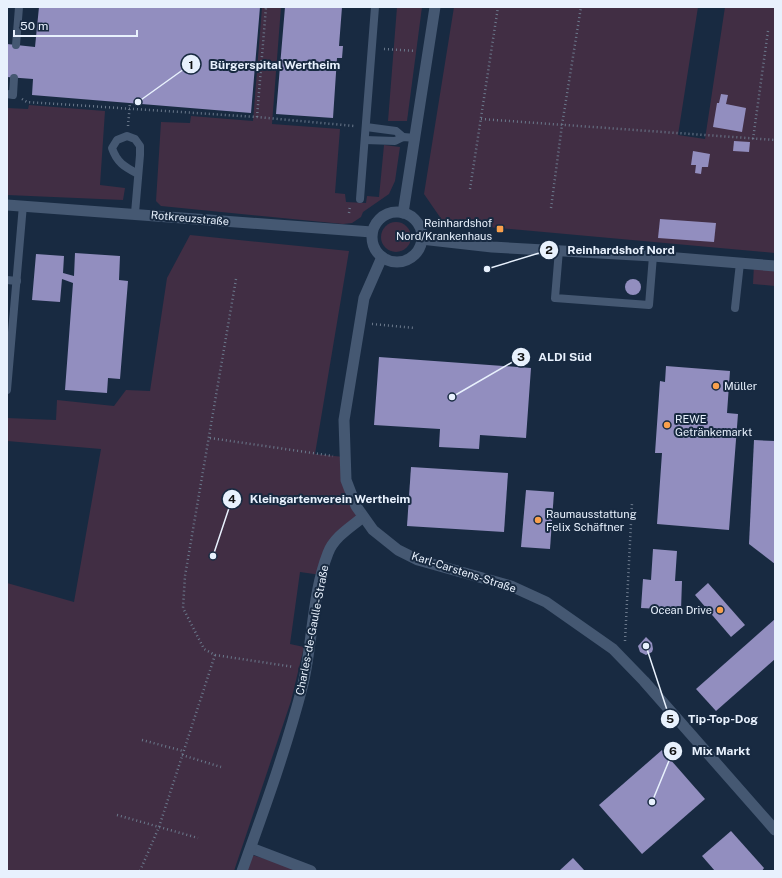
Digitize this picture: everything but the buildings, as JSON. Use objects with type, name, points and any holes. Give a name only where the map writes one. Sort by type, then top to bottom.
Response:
[{"type":"street","points":[[403,213],[416,138],[435,7]]},
{"type":"street","name":"Rotkreuzstraße","points":[[7,205],[372,232]]},
{"type":"street","points":[[391,213],[403,213],[409,215],[417,223],[421,239],[415,253],[404,260],[392,261],[382,257],[374,248],[372,232],[376,223],[382,217],[391,213]]},
{"type":"street","points":[[421,239],[485,246],[653,256],[775,266]]},
{"type":"street","name":"Karl-Carstens-Straße","points":[[382,257],[364,298],[344,420],[344,457],[346,480],[356,506],[373,530],[398,550],[418,560],[474,574],[511,586],[546,602],[613,649],[775,830]]},
{"type":"street","name":"Charles-de-Gaulle-Straße","points":[[242,871],[272,783],[306,669],[320,580],[328,552],[338,537],[363,516]]},
{"type":"street","points":[[250,848],[311,871]]},
{"type":"lane","points":[[16,45],[19,7]]},
{"type":"lane","points":[[360,199],[375,7]]},
{"type":"lane","points":[[10,94],[14,78]]},
{"type":"lane","points":[[366,127],[396,131],[403,137]]},
{"type":"lane","points":[[136,214],[140,146],[135,139],[127,136],[117,140],[112,148],[115,158],[120,164],[138,174]]},
{"type":"lane","points":[[365,140],[395,141],[403,137],[416,138]]},
{"type":"lane","points":[[7,390],[23,205]]},
{"type":"lane","points":[[559,250],[555,298],[649,305],[653,256]]},
{"type":"lane","points":[[735,308],[740,263]]},
{"type":"lane","points":[[7,280],[17,281]]},
{"type":"path","points":[[257,117],[266,7]]},
{"type":"path","points":[[470,189],[498,7]]},
{"type":"path","points":[[551,208],[562,125],[581,7]]},
{"type":"path","points":[[754,139],[768,31]]},
{"type":"path","points":[[372,48],[429,53]]},
{"type":"path","points":[[10,94],[27,102],[257,117],[366,127]]},
{"type":"path","points":[[127,136],[130,103]]},
{"type":"path","points":[[481,119],[775,140]]},
{"type":"path","points":[[236,279],[210,438],[185,576],[183,608],[204,649],[215,655],[306,669]]},
{"type":"path","points":[[360,323],[415,328]]},
{"type":"path","points":[[210,438],[344,457]]},
{"type":"path","points":[[624,660],[632,503]]},
{"type":"path","points":[[140,871],[159,827],[215,655]]},
{"type":"path","points":[[142,740],[183,751]]},
{"type":"path","points":[[182,755],[221,767]]},
{"type":"path","points":[[118,816],[198,838]]},
{"type":"shaded area","points":[[262,7],[281,7],[272,124],[340,129],[335,193],[345,194],[346,202],[366,203],[367,196],[379,197],[384,145],[400,147],[395,181],[389,194],[363,212],[361,217],[352,223],[343,224],[161,206],[156,201],[161,122],[190,123],[191,116],[253,121]]},
{"type":"shaded area","points":[[397,7],[422,7],[407,121],[388,121]]},
{"type":"shaded area","points":[[454,7],[698,7],[678,135],[705,139],[725,7],[775,7],[775,253],[444,223],[424,194]]},
{"type":"shaded area","points":[[29,105],[105,111],[100,185],[125,188],[123,200],[7,195],[7,108],[28,109]]},
{"type":"shaded area","points":[[396,222],[407,226],[411,237],[407,248],[396,252],[385,248],[381,237],[385,226]]},
{"type":"shaded area","points":[[190,235],[349,251],[315,454],[344,457],[363,517],[337,537],[321,575],[300,572],[290,644],[304,647],[291,701],[234,871],[7,871],[7,583],[74,602],[101,449],[7,441],[7,418],[56,420],[57,400],[114,406],[126,390],[150,391],[167,278]]},
{"type":"shaded area","points":[[754,264],[775,266],[775,286],[753,284]]},
{"type":"shaded area","points":[[249,854],[305,871],[242,871]]},
{"type":"place","name":"Bürgerspital Wertheim","points":[[138,102]]},
{"type":"place","name":"Reinhardshof Nord/Krankenhaus","points":[[500,229]]},
{"type":"place","name":"Reinhardshof Nord","points":[[487,269]]},
{"type":"place","name":"Müller","points":[[716,386]]},
{"type":"place","name":"ALDI Süd","points":[[452,397]]},
{"type":"place","name":"REWE Getränkemarkt","points":[[667,425]]},
{"type":"place","name":"Raumausstattung Felix Schäftner","points":[[538,520]]},
{"type":"place","name":"Kleingartenverein Wertheim","points":[[213,556]]},
{"type":"place","name":"Ocean Drive","points":[[720,610]]},
{"type":"place","name":"Tip-Top-Dog","points":[[646,646]]},
{"type":"place","name":"Mix Markt","points":[[652,802]]}]
